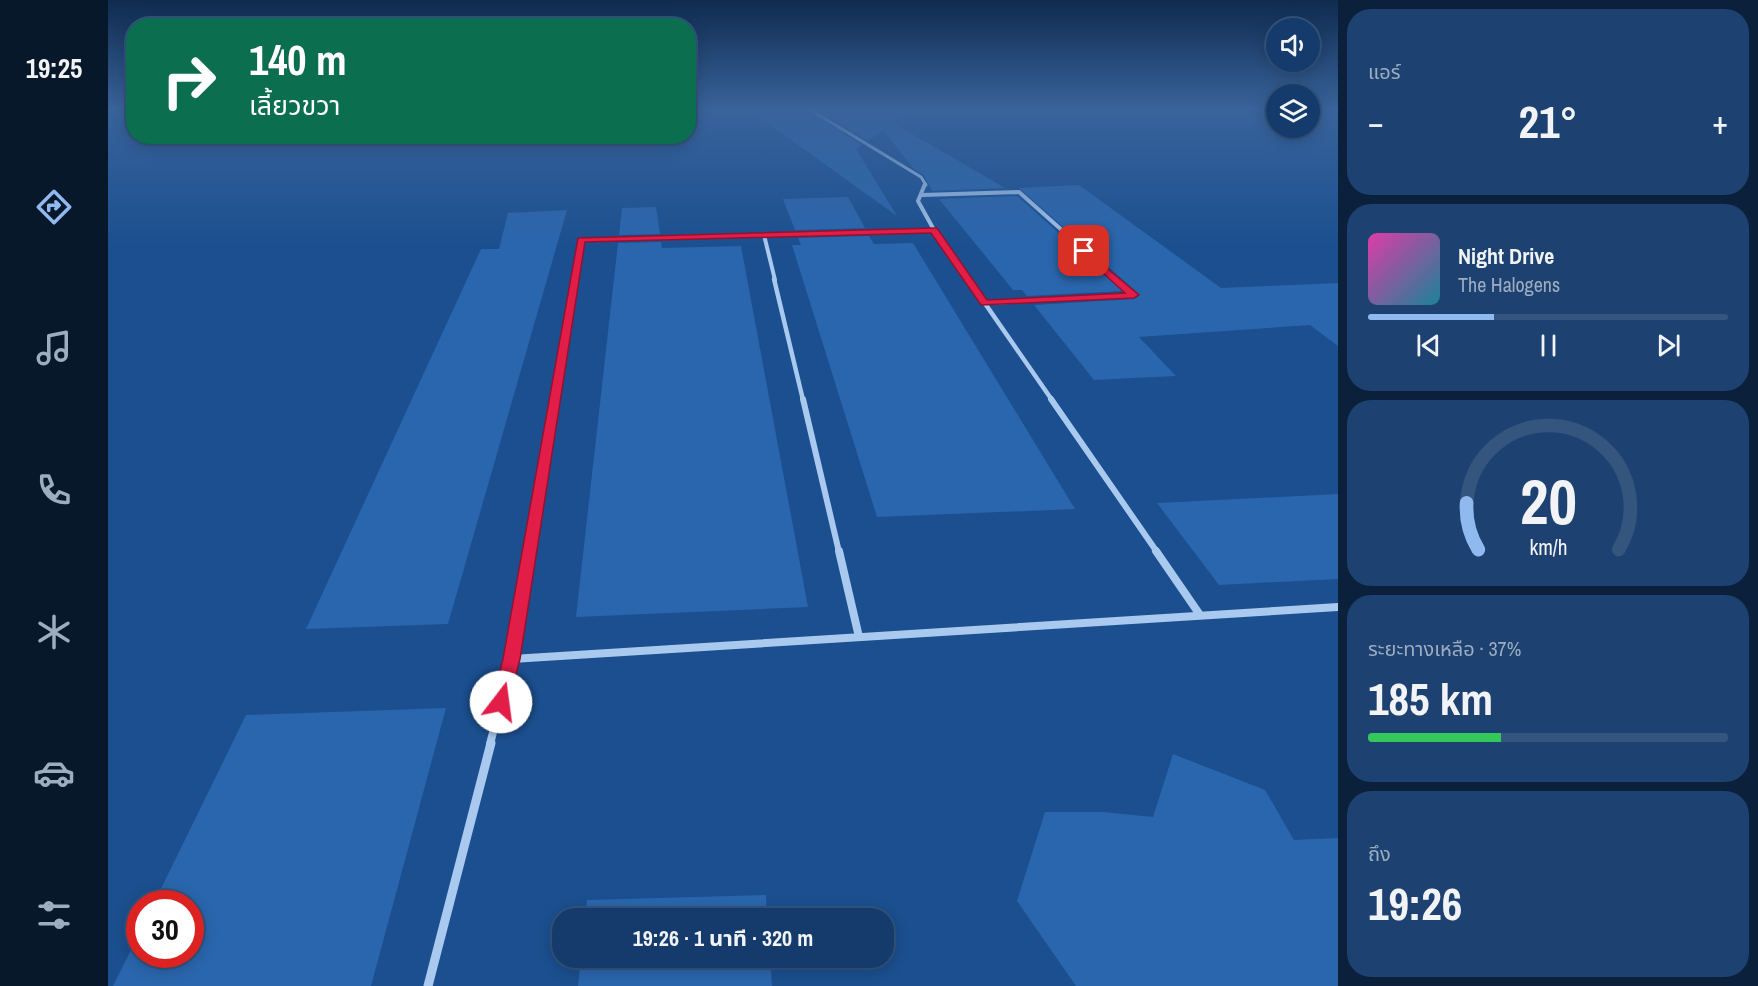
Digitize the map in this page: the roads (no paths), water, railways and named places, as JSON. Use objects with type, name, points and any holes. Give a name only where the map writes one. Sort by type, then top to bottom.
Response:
[{"type":"street","points":[[884,155],[921,177],[926,185],[918,201],[934,230],[1200,615]]},
{"type":"street","points":[[922,195],[1019,192],[1134,295],[984,303]]},
{"type":"street","points":[[428,986],[512,659],[581,240],[934,230]]},
{"type":"street","points":[[764,235],[859,637]]},
{"type":"street","points":[[512,659],[1338,607]]}]
